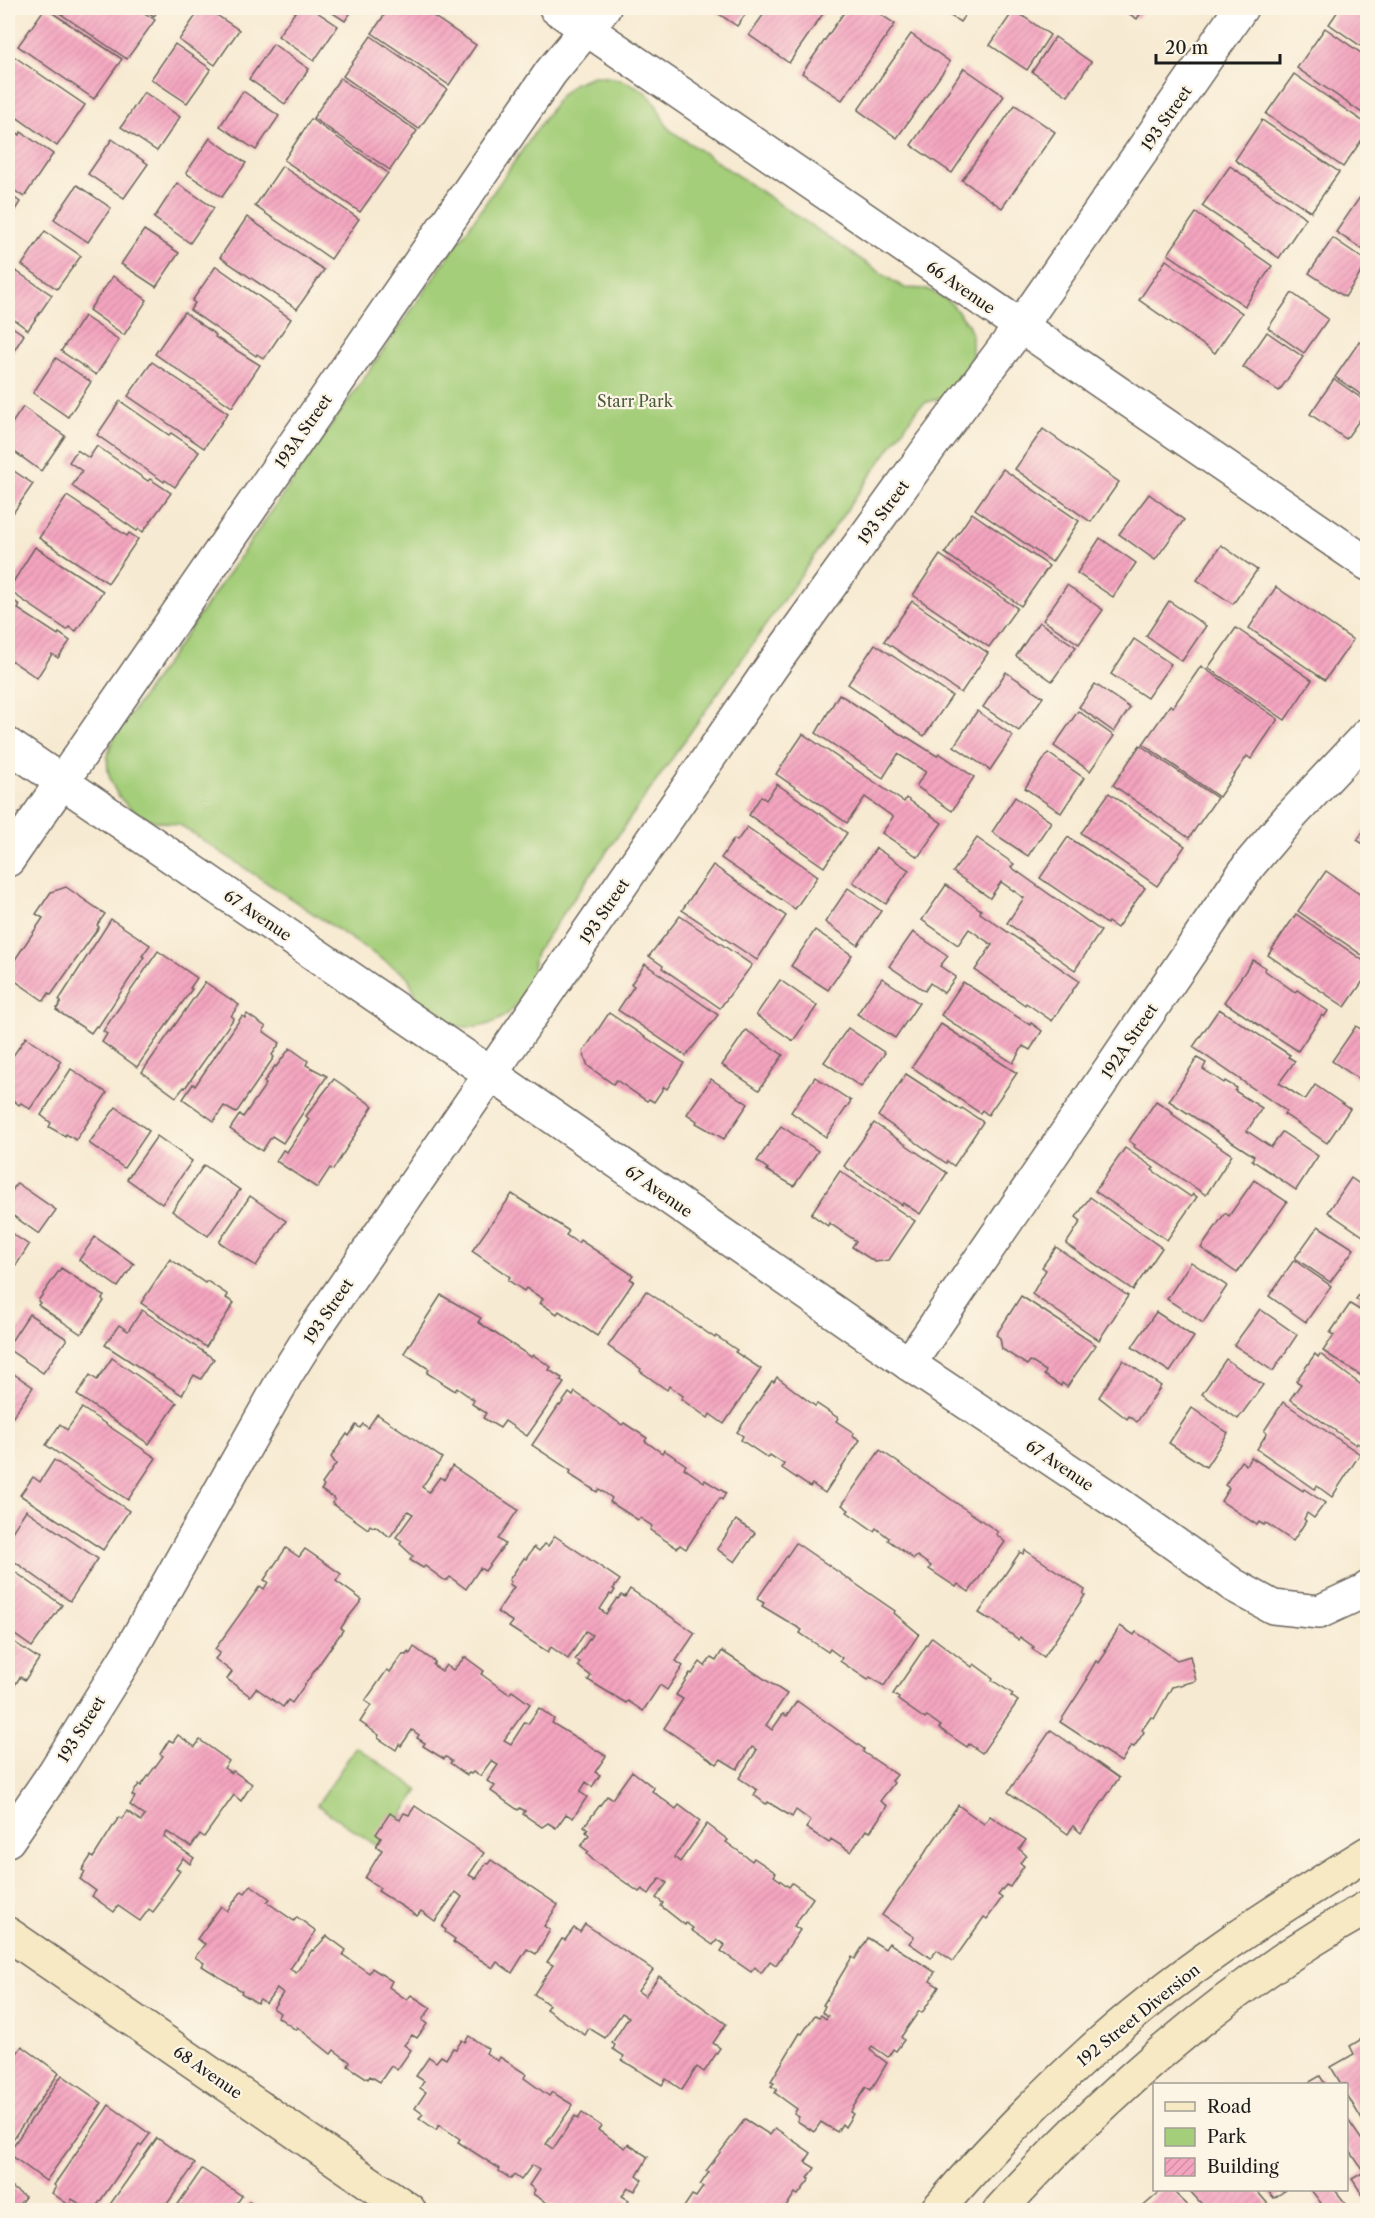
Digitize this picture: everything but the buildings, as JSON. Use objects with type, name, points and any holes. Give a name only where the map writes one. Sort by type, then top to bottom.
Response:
[{"type":"main road","name":"192 Street Diversion","points":[[937,2211],[982,2158],[1039,2101],[1132,2016],[1210,1956],[1304,1892],[1368,1853]]},
{"type":"main road","points":[[1000,2211],[1093,2113],[1165,2049],[1241,1989],[1368,1907]]},
{"type":"main road","name":"68 Avenue","points":[[8,1934],[409,2211]]},
{"type":"street","name":"66 Avenue","points":[[556,8],[595,18],[1020,327],[1368,564]]},
{"type":"street","name":"193 Street","points":[[8,1840],[54,1773],[129,1653],[286,1373],[778,656],[1020,327],[1241,8]]},
{"type":"street","name":"193A Street","points":[[8,860],[551,72],[595,18]]},
{"type":"street","name":"192A Street","points":[[909,1364],[1250,864],[1289,818],[1368,734]]},
{"type":"street","name":"67 Avenue","points":[[8,745],[491,1074],[909,1364],[1113,1500],[1233,1585],[1273,1607],[1319,1612],[1368,1588]]},
{"type":"green space","name":"Starr Park","points":[[593,76],[620,80],[637,87],[651,98],[670,130],[896,283],[905,288],[927,289],[949,301],[968,324],[972,335],[972,359],[945,396],[918,408],[537,951],[531,983],[519,1002],[507,1014],[494,1022],[466,1027],[451,1024],[436,1016],[422,1005],[407,976],[180,825],[148,819],[137,813],[119,796],[113,785],[109,774],[109,750],[114,738],[560,96],[573,84]]},
{"type":"green space","points":[[356,1747],[419,1790],[380,1848],[317,1805]]}]
